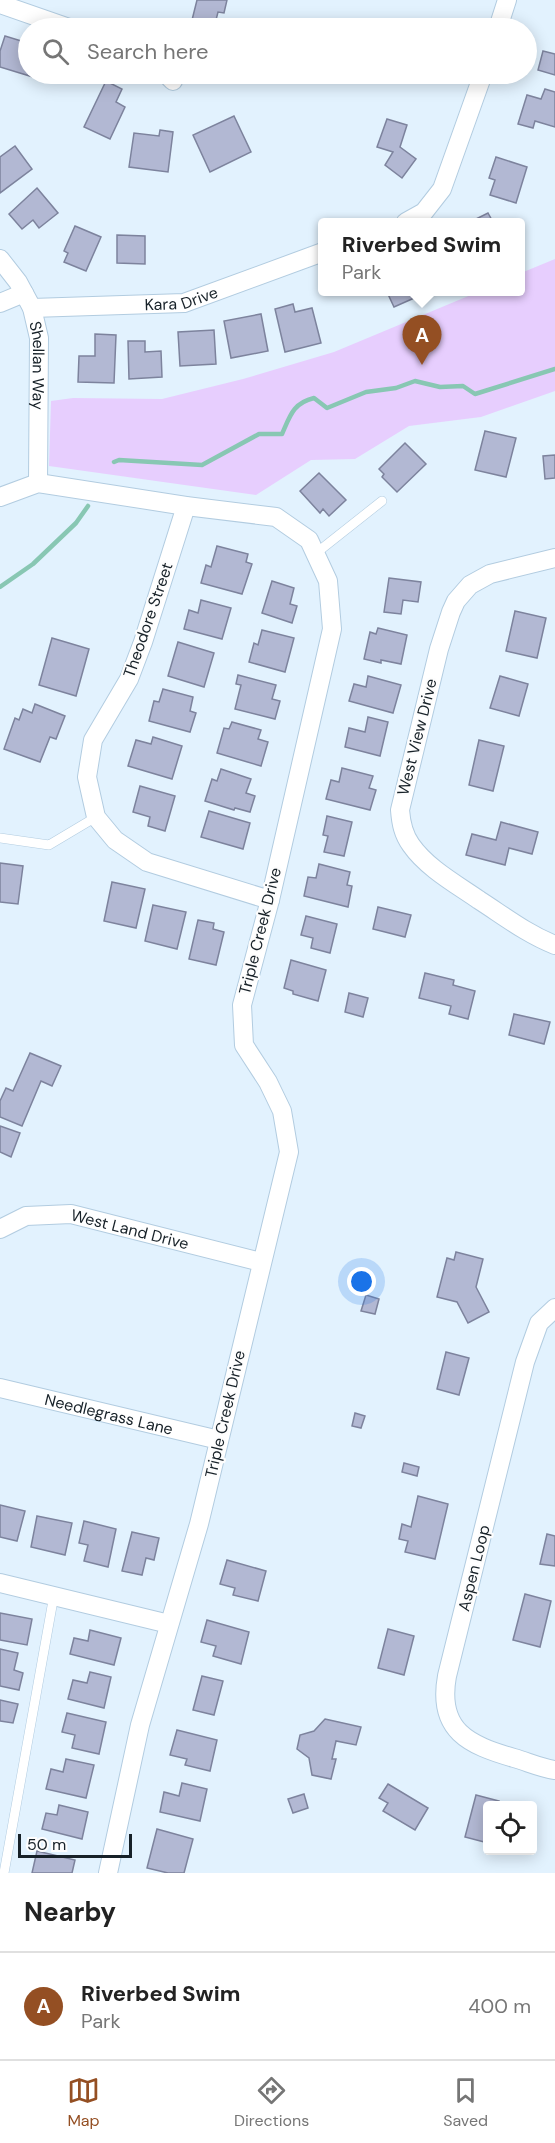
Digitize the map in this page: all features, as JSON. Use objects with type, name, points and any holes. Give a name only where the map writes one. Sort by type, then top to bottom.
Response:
[{"type":"street","points":[[501,18],[507,0]]},
{"type":"street","points":[[0,4],[40,18]]},
{"type":"street","points":[[413,218],[424,212],[442,189],[479,84]]},
{"type":"street","name":"Kara Drive","points":[[28,300],[184,303],[318,254]]},
{"type":"street","name":"Shellan Way","points":[[0,259],[28,300],[39,338],[38,483]]},
{"type":"street","points":[[0,303],[28,300]]},
{"type":"street","name":"Triple Creek Drive","points":[[0,497],[38,483],[186,506],[276,517],[309,540],[328,581],[332,629],[270,900],[242,1005],[243,1045],[268,1082],[282,1111],[289,1152],[199,1524],[140,1725],[108,1873]]},
{"type":"street","name":"Theodore Street","points":[[186,506],[129,679],[93,740],[87,777],[96,817],[115,840],[147,862],[270,900]]},
{"type":"street","name":"West View Drive","points":[[555,558],[490,574],[470,585],[456,601],[439,649],[400,810],[405,835],[412,847],[432,867],[523,929],[555,945]]},
{"type":"street","name":"West Land Drive","points":[[0,1229],[26,1216],[70,1214],[261,1262]]},
{"type":"street","name":"Aspen Loop","points":[[555,1308],[539,1323],[525,1362],[447,1676],[445,1697],[446,1707],[455,1725],[474,1744],[555,1770]]},
{"type":"street","name":"Needlegrass Lane","points":[[0,1388],[219,1440]]},
{"type":"street","points":[[0,1583],[169,1624]]},
{"type":"lane","points":[[315,554],[382,501]]},
{"type":"lane","points":[[0,838],[49,845],[96,817]]},
{"type":"lane","points":[[4,1873],[54,1595]]},
{"type":"shaded area","points":[[555,259],[555,391],[481,417],[409,426],[355,459],[311,460],[256,495],[49,466],[51,401],[73,398],[162,399],[243,379],[334,352],[468,296],[525,296],[525,271]]},
{"type":"building","points":[[197,0],[227,0],[224,13],[218,12],[216,18],[192,18]]},
{"type":"building","points":[[5,36],[18,40],[18,72],[0,67],[0,51]]},
{"type":"building","points":[[543,51],[555,54],[555,75],[538,70]]},
{"type":"building","points":[[105,84],[112,84],[122,89],[116,102],[125,107],[110,139],[84,127]]},
{"type":"building","points":[[545,89],[555,92],[555,127],[535,121],[533,128],[518,124],[527,95],[541,99]]},
{"type":"building","points":[[234,116],[251,152],[210,172],[193,135]]},
{"type":"building","points":[[387,119],[407,125],[400,147],[416,159],[402,178],[385,165],[393,152],[377,147]]},
{"type":"building","points":[[160,130],[173,132],[168,172],[129,167],[134,133],[159,136]]},
{"type":"building","points":[[15,146],[32,169],[0,193],[0,157]]},
{"type":"building","points":[[496,157],[527,167],[516,203],[490,195],[495,180],[489,178]]},
{"type":"building","points":[[37,188],[58,213],[39,228],[33,220],[22,229],[9,214]]},
{"type":"building","points":[[488,213],[491,218],[478,218]]},
{"type":"building","points":[[75,226],[101,237],[86,271],[64,262],[68,253],[64,251]]},
{"type":"building","points":[[117,235],[145,236],[145,264],[117,263]]},
{"type":"building","points":[[389,296],[419,296],[394,307]]},
{"type":"building","points":[[293,304],[295,312],[312,308],[321,343],[285,352],[275,309]]},
{"type":"building","points":[[261,314],[268,351],[231,358],[224,321]]},
{"type":"building","points":[[214,330],[216,364],[180,366],[178,332]]},
{"type":"building","points":[[95,334],[116,335],[114,383],[78,382],[79,356],[95,356]]},
{"type":"building","points":[[128,341],[145,341],[145,352],[161,351],[162,377],[129,379]]},
{"type":"building","points":[[485,431],[516,438],[506,477],[475,470]]},
{"type":"building","points":[[405,443],[426,464],[397,492],[382,477],[384,474],[379,469]]},
{"type":"building","points":[[555,455],[555,478],[545,479],[543,456]]},
{"type":"building","points":[[319,473],[346,500],[329,516],[323,509],[320,513],[300,491]]},
{"type":"building","points":[[217,546],[248,554],[246,562],[252,564],[242,594],[201,583],[206,565],[211,567]]},
{"type":"building","points":[[389,578],[421,582],[418,602],[403,600],[401,614],[384,612]]},
{"type":"building","points":[[272,581],[294,588],[290,604],[297,606],[292,623],[262,613]]},
{"type":"building","points":[[201,600],[231,608],[222,639],[184,629],[189,610],[198,613]]},
{"type":"building","points":[[515,611],[546,618],[537,658],[506,651]]},
{"type":"building","points":[[378,628],[407,635],[401,664],[364,659],[370,632],[376,634]]},
{"type":"building","points":[[262,630],[294,638],[285,672],[249,662],[254,643],[258,645]]},
{"type":"building","points":[[52,638],[89,649],[76,696],[39,685]]},
{"type":"building","points":[[178,642],[214,653],[204,687],[168,676]]},
{"type":"building","points":[[238,675],[276,685],[272,699],[280,701],[275,719],[235,709],[241,685],[236,684]]},
{"type":"building","points":[[368,676],[401,685],[393,713],[349,701],[354,684],[366,687]]},
{"type":"building","points":[[500,676],[528,684],[519,716],[490,708]]},
{"type":"building","points":[[163,689],[193,697],[190,711],[196,713],[190,732],[149,721],[154,701],[159,702]]},
{"type":"building","points":[[35,704],[65,716],[56,739],[50,737],[40,762],[4,749],[15,718],[19,720],[23,709],[32,713]]},
{"type":"building","points":[[368,717],[388,722],[380,756],[345,747],[349,728],[365,732]]},
{"type":"building","points":[[232,722],[261,730],[258,739],[268,742],[261,766],[217,753],[224,728],[229,729]]},
{"type":"building","points":[[153,737],[182,746],[172,779],[128,766],[136,740],[151,744]]},
{"type":"building","points":[[479,740],[504,746],[493,791],[469,785]]},
{"type":"building","points":[[342,768],[373,776],[369,788],[376,790],[370,810],[326,799],[331,780],[339,782]]},
{"type":"building","points":[[221,769],[251,779],[246,793],[255,796],[250,812],[235,808],[234,810],[205,801],[212,779],[217,781]]},
{"type":"building","points":[[140,786],[175,796],[165,831],[148,826],[150,817],[133,812]]},
{"type":"building","points":[[209,811],[250,823],[243,849],[201,837]]},
{"type":"building","points":[[327,816],[352,822],[344,856],[324,852],[328,836],[323,835]]},
{"type":"building","points":[[501,822],[538,832],[532,854],[509,848],[505,865],[466,855],[472,834],[496,840]]},
{"type":"building","points":[[0,863],[23,866],[18,904],[0,902]]},
{"type":"building","points":[[319,864],[350,872],[347,885],[352,886],[348,907],[304,896],[308,877],[316,878]]},
{"type":"building","points":[[112,882],[145,889],[136,928],[104,921]]},
{"type":"building","points":[[153,905],[186,912],[177,949],[145,941]]},
{"type":"building","points":[[378,907],[411,915],[405,937],[373,929]]},
{"type":"building","points":[[306,916],[337,924],[330,953],[311,948],[313,938],[301,935]]},
{"type":"building","points":[[198,920],[214,923],[213,929],[224,932],[216,965],[189,959]]},
{"type":"building","points":[[291,960],[326,970],[318,1001],[293,994],[293,991],[284,988]]},
{"type":"building","points":[[425,973],[454,980],[453,985],[475,991],[468,1019],[449,1014],[451,1006],[419,998]]},
{"type":"building","points":[[349,993],[368,998],[363,1017],[345,1012]]},
{"type":"building","points":[[514,1014],[550,1022],[544,1044],[509,1035]]},
{"type":"building","points":[[30,1053],[61,1066],[52,1086],[41,1081],[22,1126],[0,1117],[0,1101],[6,1088],[13,1091]]},
{"type":"building","points":[[0,1126],[20,1133],[11,1157],[0,1152]]},
{"type":"building","points":[[456,1252],[483,1259],[476,1287],[489,1312],[468,1323],[457,1302],[437,1297],[447,1258],[454,1260]]},
{"type":"building","points":[[366,1295],[379,1299],[375,1314],[361,1311]]},
{"type":"building","points":[[446,1352],[469,1358],[459,1395],[437,1389]]},
{"type":"building","points":[[355,1413],[365,1416],[361,1428],[352,1426]]},
{"type":"building","points":[[404,1463],[419,1467],[417,1476],[402,1472]]},
{"type":"building","points":[[418,1496],[448,1504],[435,1559],[405,1552],[408,1541],[399,1539],[402,1524],[411,1527]]},
{"type":"building","points":[[0,1505],[25,1511],[17,1541],[0,1537]]},
{"type":"building","points":[[37,1516],[72,1523],[65,1555],[31,1547]]},
{"type":"building","points":[[84,1521],[116,1529],[108,1567],[84,1561],[88,1545],[79,1543]]},
{"type":"building","points":[[132,1532],[159,1538],[154,1560],[146,1558],[142,1575],[122,1571]]},
{"type":"building","points":[[547,1534],[555,1536],[555,1566],[540,1564]]},
{"type":"building","points":[[227,1560],[266,1571],[258,1601],[233,1595],[235,1588],[220,1584]]},
{"type":"building","points":[[525,1594],[551,1601],[540,1647],[513,1640]]},
{"type":"building","points":[[0,1613],[32,1619],[27,1645],[0,1640]]},
{"type":"building","points":[[207,1620],[249,1632],[241,1664],[213,1656],[216,1646],[201,1642]]},
{"type":"building","points":[[388,1629],[414,1636],[404,1675],[378,1668]]},
{"type":"building","points":[[90,1630],[121,1638],[114,1665],[70,1654],[74,1638],[88,1641]]},
{"type":"building","points":[[0,1649],[18,1653],[14,1670],[23,1673],[19,1690],[0,1686]]},
{"type":"building","points":[[90,1672],[111,1677],[104,1708],[68,1699],[73,1680],[87,1683]]},
{"type":"building","points":[[202,1676],[223,1681],[214,1715],[193,1710]]},
{"type":"building","points":[[0,1700],[18,1704],[13,1723],[0,1721]]},
{"type":"building","points":[[67,1713],[106,1722],[99,1754],[72,1748],[75,1735],[62,1732]]},
{"type":"building","points":[[325,1719],[361,1727],[356,1745],[336,1741],[332,1759],[336,1759],[331,1779],[312,1775],[309,1758],[297,1749],[300,1735],[314,1731]]},
{"type":"building","points":[[177,1730],[217,1740],[210,1771],[185,1765],[187,1759],[170,1755]]},
{"type":"building","points":[[66,1759],[94,1765],[86,1798],[46,1789],[51,1769],[63,1772]]},
{"type":"building","points":[[182,1783],[207,1789],[200,1821],[160,1812],[164,1792],[179,1796]]},
{"type":"building","points":[[388,1784],[428,1808],[415,1830],[383,1811],[388,1803],[379,1798]]},
{"type":"building","points":[[304,1794],[308,1808],[293,1813],[288,1799]]},
{"type":"building","points":[[476,1795],[499,1801],[483,1801],[483,1842],[465,1837]]},
{"type":"building","points":[[59,1805],[88,1812],[82,1839],[42,1829],[46,1813],[57,1815]]},
{"type":"building","points":[[157,1829],[193,1839],[184,1873],[168,1873],[147,1868]]},
{"type":"building","points":[[37,1851],[75,1860],[72,1873],[32,1873]]},
{"type":"waterway","points":[[114,462],[119,460],[202,465],[259,434],[282,434],[297,407],[314,398],[327,408],[366,392],[396,388],[415,381],[440,387],[463,386],[475,394],[555,369]]},
{"type":"waterway","points":[[0,587],[33,564],[76,523],[88,506]]},
{"type":"place","name":"Riverbed Swim","points":[[422,365]]}]
